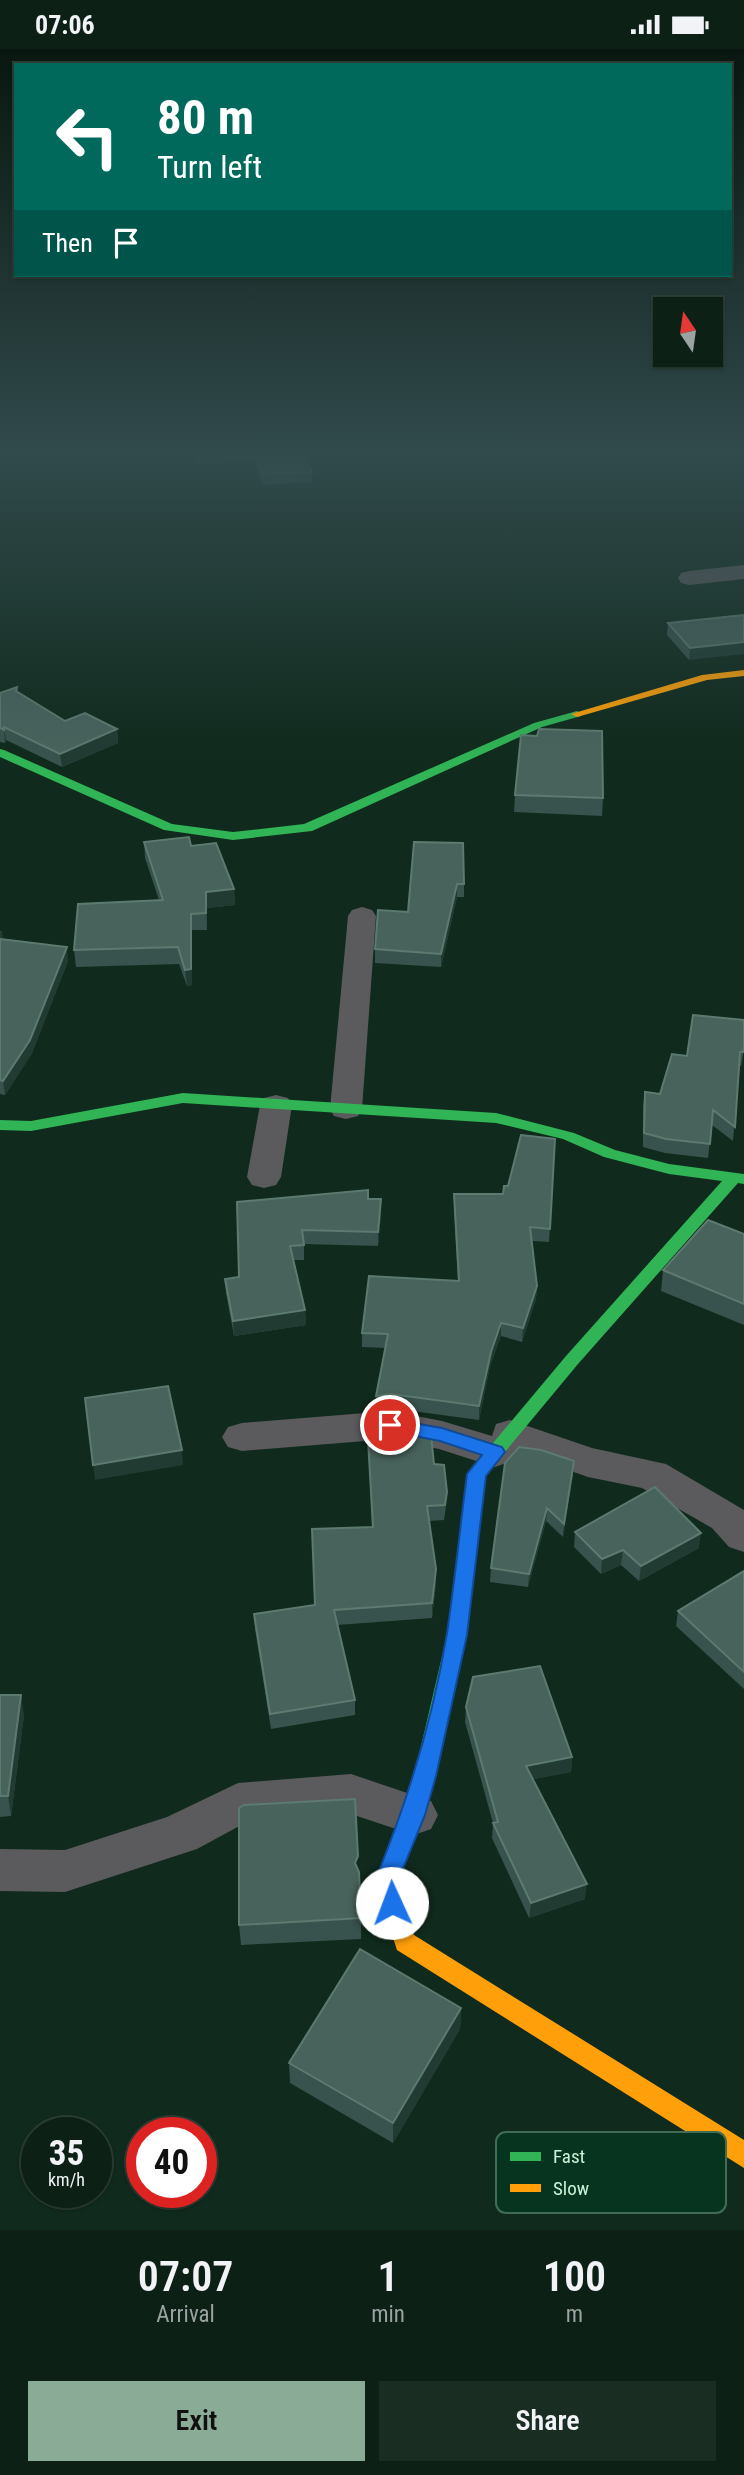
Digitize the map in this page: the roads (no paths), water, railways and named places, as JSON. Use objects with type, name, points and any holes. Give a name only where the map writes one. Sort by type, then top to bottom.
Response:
[{"type":"street","points":[[689,578],[744,572]]},
{"type":"street","points":[[0,753],[169,827],[233,836],[258,834],[307,828],[538,725],[706,677],[744,673]]},
{"type":"street","points":[[346,1109],[362,916]]},
{"type":"street","points":[[0,1125],[31,1126],[183,1098],[496,1118],[568,1136],[610,1154],[669,1169],[740,1178]]},
{"type":"street","points":[[264,1177],[276,1105]]},
{"type":"street","points":[[707,2132],[405,1942],[386,1883],[414,1815],[457,1635],[477,1474],[740,1178]]},
{"type":"street","points":[[242,1437],[390,1425],[502,1443],[652,1475],[726,1517],[744,1536]]},
{"type":"street","points":[[0,1870],[65,1871],[180,1834],[238,1804],[351,1794],[414,1815]]},
{"type":"street","points":[[726,2144],[744,2155]]}]
